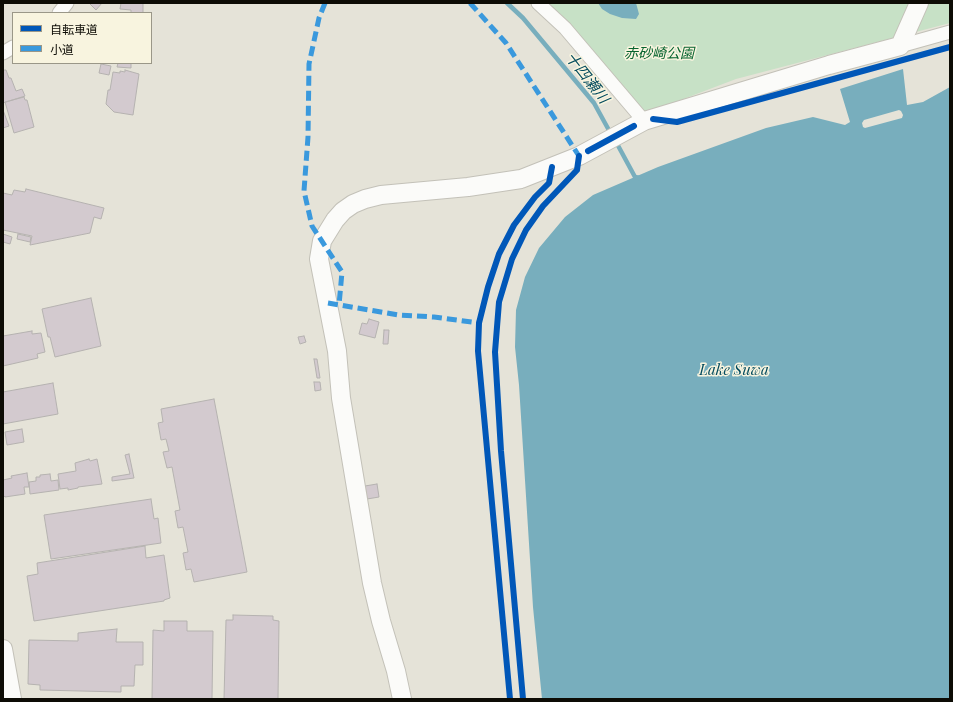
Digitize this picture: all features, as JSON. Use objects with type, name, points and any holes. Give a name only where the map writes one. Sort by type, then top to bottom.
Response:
[{"type":"street","points":[[60,12],[67,3]]},
{"type":"street","points":[[538,3],[565,28],[639,124]]},
{"type":"street","points":[[900,46],[918,3]]},
{"type":"street","points":[[402,699],[396,671],[381,621],[372,583],[341,398],[337,351],[319,259],[322,241],[329,228],[343,211],[365,198],[381,195],[468,187],[521,179],[552,167],[639,124],[829,65],[950,32]]},
{"type":"street","points":[[3,53],[12,48]]},
{"type":"street","points":[[3,649],[9,698]]},
{"type":"green space","name":"赤砂崎公園","points":[[548,3],[950,3],[950,23],[736,79],[644,114],[547,6]]},
{"type":"water","points":[[598,3],[636,3],[639,14],[636,19],[622,18],[610,14],[602,9]]},
{"type":"water","name":"Lake Suwa","points":[[903,69],[907,105],[923,102],[950,87],[950,699],[542,699],[533,607],[519,385],[515,347],[516,310],[525,277],[539,248],[565,217],[593,195],[658,167],[766,128],[813,117],[845,125],[850,122],[840,89]]},
{"type":"pier","points":[[899,110],[903,115],[902,118],[865,128],[863,127],[862,123],[864,120]]},
{"type":"building","points":[[89,3],[102,3],[96,10]]},
{"type":"building","points":[[121,3],[143,3],[143,12],[131,12],[131,10],[120,9]]},
{"type":"building","points":[[101,64],[111,66],[109,75],[99,73]]},
{"type":"building","points":[[118,64],[131,64],[131,68],[117,67]]},
{"type":"building","points":[[3,70],[6,70],[9,78],[11,78],[16,91],[22,89],[25,96],[3,103]]},
{"type":"building","points":[[125,70],[139,74],[133,115],[114,112],[106,104],[113,72],[120,73],[120,71],[125,72]]},
{"type":"building","points":[[24,97],[25,100],[27,100],[34,127],[14,133],[5,102]]},
{"type":"building","points":[[3,110],[9,126],[3,128]]},
{"type":"building","points":[[26,189],[104,208],[101,219],[94,217],[90,233],[30,245],[32,236],[3,230],[3,193],[12,195],[14,190],[25,192]]},
{"type":"building","points":[[3,234],[12,237],[10,244],[3,242]]},
{"type":"building","points":[[18,234],[31,237],[30,242],[17,239]]},
{"type":"building","points":[[91,298],[101,346],[55,357],[50,337],[48,337],[42,309]]},
{"type":"building","points":[[369,319],[379,322],[375,338],[359,334],[362,323],[367,324]]},
{"type":"building","points":[[384,330],[389,330],[388,344],[383,344]]},
{"type":"building","points":[[32,331],[32,334],[41,333],[45,352],[37,354],[38,358],[3,366],[3,336]]},
{"type":"building","points":[[304,336],[306,342],[300,344],[298,337]]},
{"type":"building","points":[[314,359],[317,359],[320,378],[317,378]]},
{"type":"building","points":[[314,382],[320,382],[321,390],[315,391]]},
{"type":"building","points":[[53,383],[58,414],[3,424],[3,392]]},
{"type":"building","points":[[214,399],[247,572],[194,582],[191,569],[186,570],[183,553],[188,552],[183,527],[178,528],[175,511],[180,510],[172,467],[167,468],[163,452],[169,451],[166,439],[161,440],[158,423],[163,422],[161,409]]},
{"type":"building","points":[[22,429],[24,442],[7,445],[5,432]]},
{"type":"building","points":[[129,454],[134,478],[112,481],[112,477],[130,474],[125,455]]},
{"type":"building","points":[[89,459],[90,461],[97,459],[102,484],[78,487],[68,490],[68,488],[60,489],[58,474],[76,471],[75,463]]},
{"type":"building","points":[[27,473],[29,487],[24,487],[25,494],[5,496],[3,498],[3,480],[12,478],[11,476]]},
{"type":"building","points":[[50,474],[51,481],[58,480],[59,490],[30,494],[29,482],[36,481],[36,477],[40,477],[40,475]]},
{"type":"building","points":[[377,484],[379,497],[367,499],[365,486]]},
{"type":"building","points":[[151,499],[154,519],[158,518],[161,543],[51,559],[44,515]]},
{"type":"building","points":[[145,546],[146,558],[164,555],[170,598],[164,601],[34,621],[27,576],[38,574],[37,563]]},
{"type":"building","points":[[233,615],[273,616],[273,620],[279,621],[278,699],[224,699],[226,620],[233,620]]},
{"type":"building","points":[[164,621],[187,621],[187,631],[213,631],[212,699],[152,699],[153,630],[164,631]]},
{"type":"building","points":[[117,629],[116,642],[143,642],[143,665],[135,665],[134,686],[121,686],[121,692],[40,690],[40,685],[28,684],[29,640],[78,641],[78,633]]},
{"type":"waterway","name":"十四瀬川","points":[[507,3],[523,18],[594,103],[611,134]]},
{"type":"waterway","name":"十四瀬川","points":[[615,140],[635,177],[640,178]]},
{"type":"marked path","points":[[325,3],[319,18],[309,64],[308,137],[304,191],[312,226],[342,272],[339,305]]},
{"type":"marked path","points":[[470,3],[506,43],[579,156]]},
{"type":"marked path","points":[[328,303],[399,315],[434,317],[479,323]]},
{"type":"cycle path","points":[[653,119],[677,122],[950,47]]},
{"type":"cycle path","points":[[588,151],[634,126]]},
{"type":"cycle path","points":[[523,699],[501,451],[495,352],[499,302],[512,259],[526,230],[543,206],[577,170],[579,156]]},
{"type":"cycle path","points":[[510,699],[478,351],[479,323],[488,287],[499,254],[514,225],[535,197],[549,183],[552,167]]}]
